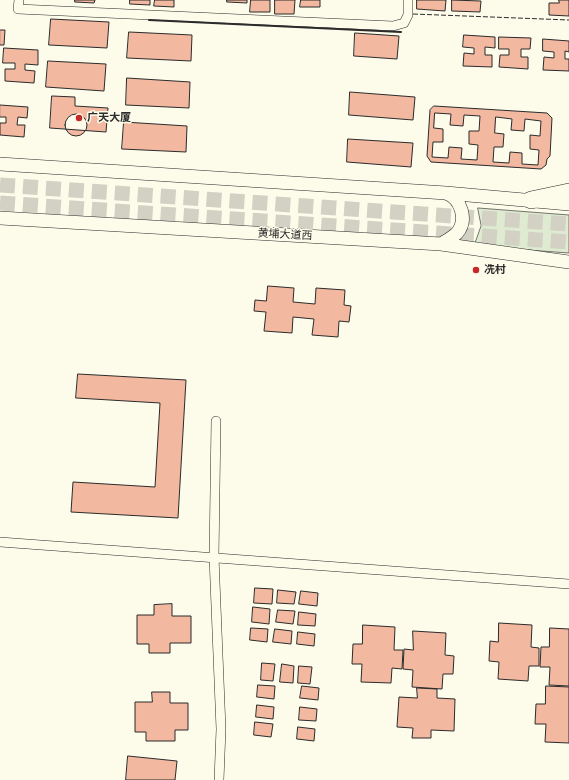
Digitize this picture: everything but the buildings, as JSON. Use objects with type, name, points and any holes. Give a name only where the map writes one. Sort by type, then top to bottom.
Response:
[{"type":"highway","points":[[531,200],[569,192]]},
{"type":"main road","points":[[0,164],[446,193],[569,204]]},
{"type":"main road","points":[[441,244],[457,233],[462,220],[459,205],[451,195],[446,193]]},
{"type":"main road","name":"黄埔大道西","points":[[0,218],[441,244],[569,262]]},
{"type":"street","points":[[19,0],[18,9],[393,26],[404,23],[408,15],[408,0]]},
{"type":"street","points":[[216,421],[214,557],[221,729],[219,780]]},
{"type":"street","points":[[0,542],[569,584]]},
{"type":"green space","points":[[478,208],[569,215],[569,253],[474,246],[481,226]]},
{"type":"tunnel","points":[[0,185],[569,224]]},
{"type":"tunnel","points":[[0,203],[569,242]]},
{"type":"fence","points":[[413,14],[569,20]]},
{"type":"wall","points":[[149,20],[401,32]]},
{"type":"place","name":"广天大厦","points":[[79,118]]},
{"type":"place","name":"冼村","points":[[476,270]]}]
